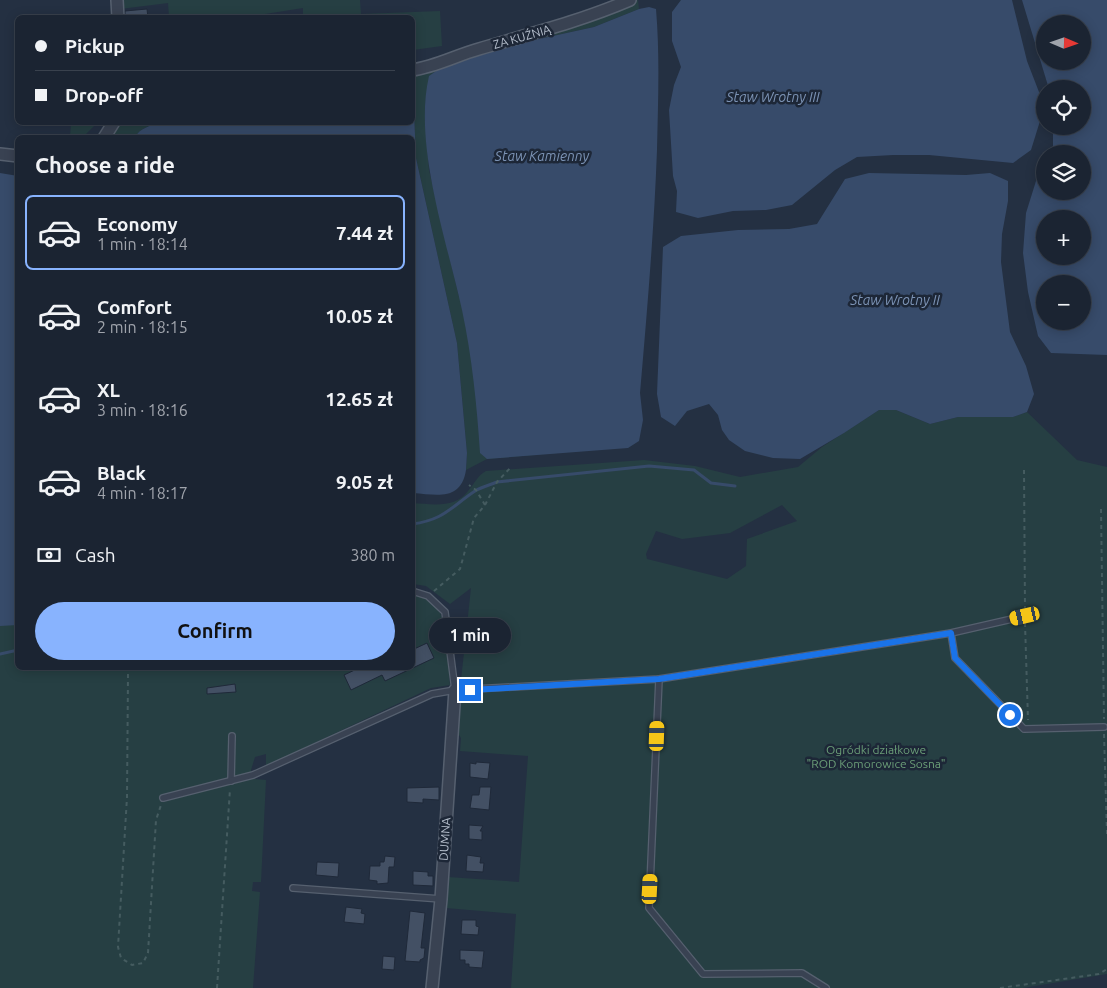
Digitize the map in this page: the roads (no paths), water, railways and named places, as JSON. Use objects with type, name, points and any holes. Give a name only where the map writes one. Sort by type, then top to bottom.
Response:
[{"type":"street","points":[[117,0],[118,15]]},
{"type":"street","name":"ZA KUŹNIĄ","points":[[415,70],[422,69],[476,49],[570,23],[630,0]]},
{"type":"street","points":[[0,154],[15,156]]},
{"type":"street","name":"DUMNA","points":[[432,988],[441,899],[455,690]]},
{"type":"lane","points":[[415,592],[428,596],[445,612],[455,690]]},
{"type":"lane","points":[[163,798],[231,781],[268,769],[432,694],[455,690],[659,679],[951,633],[1025,616]]},
{"type":"lane","points":[[951,633],[955,658],[1024,729],[1104,727]]},
{"type":"lane","points":[[659,679],[649,908],[703,974],[802,973],[826,988]]},
{"type":"lane","points":[[231,781],[232,736]]},
{"type":"lane","points":[[293,888],[441,899]]},
{"type":"water","name":"Staw Wrotny III","points":[[681,0],[1012,0],[1027,61],[1036,84],[1036,134],[1031,150],[1013,163],[929,155],[857,157],[835,170],[792,205],[766,210],[733,211],[698,218],[676,212],[677,191],[673,176],[669,110],[674,85],[681,67],[672,41],[672,12]]},
{"type":"water","points":[[1022,0],[1107,0],[1107,355],[1051,353],[1038,336],[1037,330],[1091,330],[1091,275],[1036,275],[1036,327],[1028,292],[1023,253],[1026,213],[1036,181],[1036,200],[1091,200],[1091,145],[1053,145],[1053,135],[1091,135],[1091,80],[1046,80],[1043,70],[1091,70],[1091,15],[1036,15],[1036,46]]},
{"type":"water","name":"Staw Kamienny","points":[[649,7],[656,9],[658,115],[656,180],[640,393],[643,420],[639,441],[628,448],[487,459],[480,453],[474,382],[466,328],[428,162],[425,103],[429,76],[439,69],[507,46],[594,27],[639,9]]},
{"type":"water","points":[[151,125],[415,125],[415,135],[137,135]]},
{"type":"water","points":[[415,135],[416,158],[457,343],[467,453],[466,470],[459,487],[447,494],[415,493]]},
{"type":"water","points":[[0,173],[15,176],[15,625],[0,626]]},
{"type":"water","name":"Staw Wrotny II","points":[[869,173],[966,175],[990,173],[1008,181],[1008,201],[1002,234],[1001,262],[1010,332],[1026,366],[1034,394],[1027,412],[1013,417],[958,417],[930,424],[896,410],[879,410],[800,459],[773,458],[745,451],[729,440],[722,430],[718,415],[709,404],[687,411],[675,426],[661,417],[657,394],[663,247],[681,236],[738,230],[789,229],[817,224],[845,179]]},
{"type":"waterway","points":[[415,523],[440,516],[475,491],[497,482],[649,466],[694,470],[711,483],[735,486]]},
{"type":"waterway","points":[[0,654],[15,651]]},
{"type":"park label","name":"Ogródki działkowe \"ROD Komorowice Sosna\"","points":[[876,757]]}]
